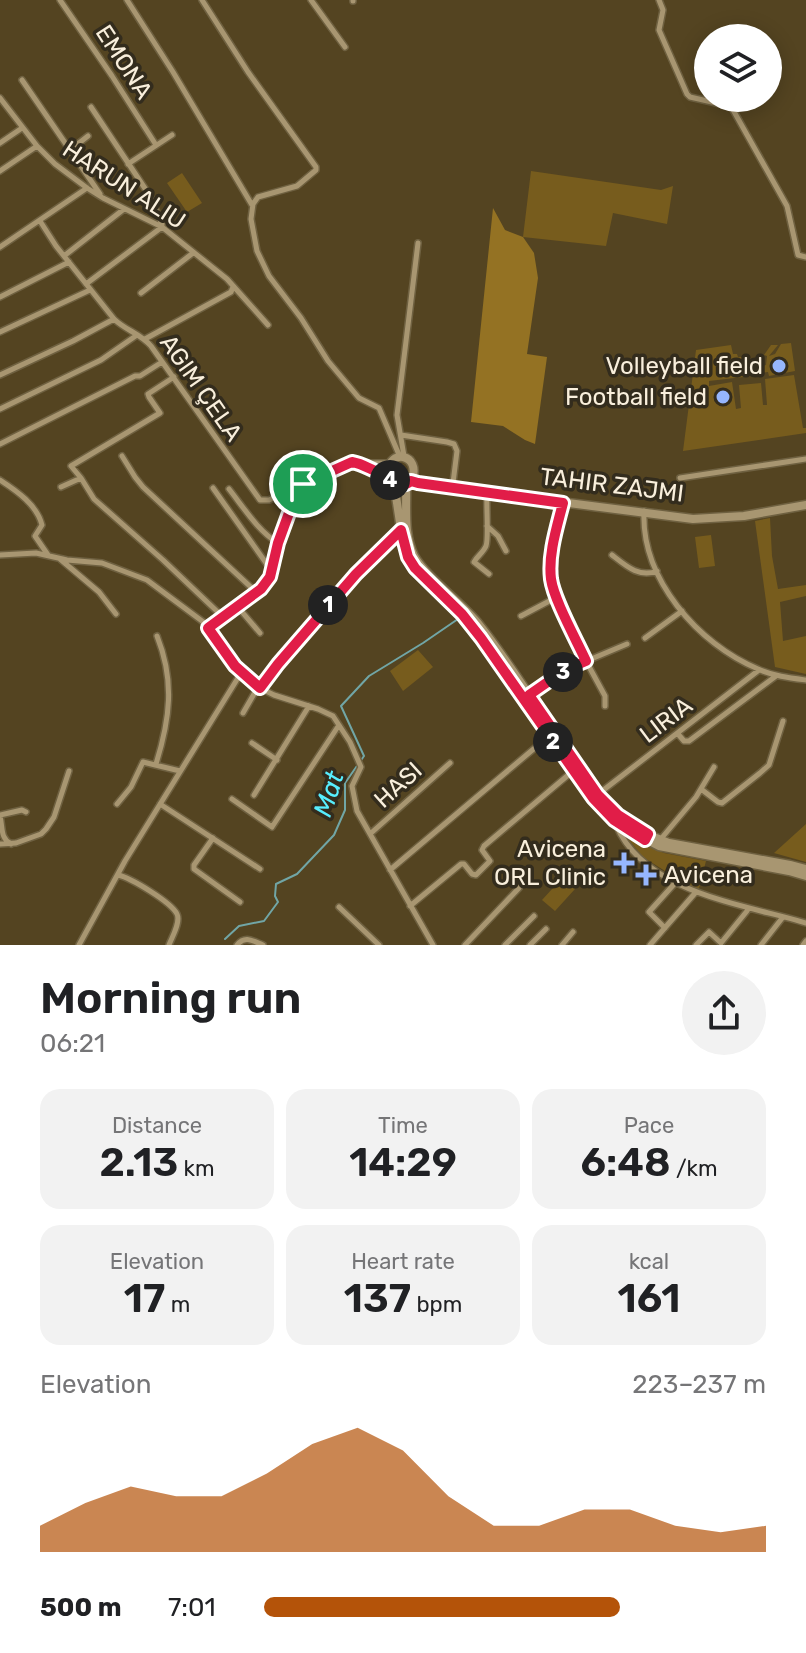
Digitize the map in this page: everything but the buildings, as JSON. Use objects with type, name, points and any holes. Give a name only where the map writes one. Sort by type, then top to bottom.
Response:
[{"type":"street","name":"EMONA","points":[[60,0],[156,145]]},
{"type":"street","points":[[127,0],[252,206]]},
{"type":"street","points":[[202,0],[248,72],[316,167],[303,183],[258,197],[252,206],[251,219],[257,251],[269,276],[328,361],[359,398],[379,408],[402,457]]},
{"type":"street","points":[[311,0],[345,47]]},
{"type":"street","points":[[659,0],[663,10],[659,30],[687,94],[732,108],[787,206],[798,255],[806,257]]},
{"type":"street","points":[[22,80],[103,198]]},
{"type":"street","name":"HARUN ALIU","points":[[0,98],[55,164],[103,198],[162,227],[233,286],[268,325]]},
{"type":"street","points":[[86,284],[162,227],[150,196],[91,107]]},
{"type":"street","points":[[0,143],[22,128]]},
{"type":"street","points":[[128,164],[172,135]]},
{"type":"street","points":[[70,150],[88,136]]},
{"type":"street","name":"HARUN ALIU","points":[[0,171],[37,146]]},
{"type":"street","points":[[0,247],[87,188]]},
{"type":"street","points":[[64,256],[124,209]]},
{"type":"street","name":"AGIM ÇELA","points":[[40,221],[114,319],[145,339],[260,500],[266,501],[349,463],[389,463]]},
{"type":"street","points":[[402,457],[397,415],[418,243]]},
{"type":"street","name":"HARUN ALIU","points":[[141,293],[193,253]]},
{"type":"street","points":[[0,297],[69,262]]},
{"type":"street","points":[[145,339],[231,292],[233,286]]},
{"type":"street","points":[[0,332],[90,290]]},
{"type":"street","points":[[0,375],[114,319]]},
{"type":"street","points":[[0,409],[101,360],[138,335]]},
{"type":"street","points":[[0,444],[140,376],[162,362]]},
{"type":"street","points":[[174,377],[148,394],[160,413],[71,466],[94,499],[223,617]]},
{"type":"street","points":[[401,435],[454,444],[457,451],[453,483]]},
{"type":"street","points":[[122,456],[143,487],[256,592]]},
{"type":"street","points":[[387,475],[389,463],[394,458],[402,457],[412,462],[407,528],[417,560],[474,618],[595,796],[646,837],[806,869]]},
{"type":"street","points":[[680,478],[806,459]]},
{"type":"street","points":[[359,463],[387,475],[394,483],[401,530],[408,557],[415,568],[475,630],[573,771],[614,820],[622,839],[634,853],[642,861],[696,892],[806,923]]},
{"type":"street","points":[[61,487],[81,478]]},
{"type":"street","points":[[394,483],[411,479]]},
{"type":"street","name":"TAHIR ZAJMI","points":[[411,479],[644,512]]},
{"type":"street","name":"TAHIR ZAJMI","points":[[411,479],[418,483],[563,503],[693,515],[744,512],[806,502]]},
{"type":"street","points":[[0,480],[38,513],[42,525],[35,536],[49,555]]},
{"type":"street","points":[[208,628],[256,592],[270,577],[278,543],[303,484]]},
{"type":"street","points":[[213,488],[271,570]]},
{"type":"street","points":[[229,489],[266,535],[278,543]]},
{"type":"street","points":[[487,493],[487,545],[474,562],[489,574]]},
{"type":"street","points":[[563,503],[551,562],[551,579],[586,661],[605,696],[605,706]]},
{"type":"street","points":[[644,512],[646,535],[657,571],[682,611],[710,640],[735,657],[759,670],[806,680]]},
{"type":"street","points":[[486,525],[498,536],[506,551]]},
{"type":"street","points":[[243,713],[278,664],[356,574],[401,530]]},
{"type":"street","points":[[0,555],[28,552],[102,563],[142,578],[201,620],[241,673],[259,687],[330,714],[359,762],[361,770],[352,791],[357,811],[433,945]]},
{"type":"street","points":[[612,555],[637,572],[646,574],[657,571]]},
{"type":"street","points":[[59,558],[99,592],[116,614]]},
{"type":"street","points":[[521,616],[557,597]]},
{"type":"street","points":[[237,606],[260,633]]},
{"type":"street","points":[[645,638],[682,611]]},
{"type":"street","points":[[156,764],[169,702],[166,663],[157,636]]},
{"type":"street","points":[[529,695],[565,670],[627,644]]},
{"type":"street","name":"LIRIA","points":[[595,796],[759,670]]},
{"type":"street","points":[[79,945],[160,804],[241,673]]},
{"type":"street","points":[[678,734],[684,741],[689,741],[776,675]]},
{"type":"street","points":[[254,795],[309,706]]},
{"type":"street","points":[[701,789],[722,803],[760,773],[771,759],[783,721]]},
{"type":"street","points":[[232,799],[272,827],[339,725]]},
{"type":"street","points":[[390,870],[549,736]]},
{"type":"street","points":[[252,743],[277,760]]},
{"type":"street","points":[[117,804],[131,787],[141,764],[146,762],[180,771]]},
{"type":"street","name":"HASI","points":[[370,834],[450,763]]},
{"type":"street","points":[[660,840],[701,789],[714,767]]},
{"type":"street","points":[[0,844],[12,844],[46,829],[54,817],[69,771]]},
{"type":"street","points":[[410,906],[461,864],[474,875],[483,869],[490,861],[482,850],[484,846],[573,771]]},
{"type":"street","points":[[160,804],[260,869]]},
{"type":"street","points":[[12,844],[4,840],[1,834],[0,816],[22,810],[26,812]]},
{"type":"street","points":[[614,820],[668,849],[806,876]]},
{"type":"street","points":[[213,838],[194,869],[240,902]]},
{"type":"street","points":[[118,875],[137,883],[177,914],[169,945]]},
{"type":"street","points":[[665,928],[649,912],[676,882]]},
{"type":"street","points":[[465,945],[519,888]]},
{"type":"street","points":[[650,945],[696,892]]},
{"type":"street","points":[[339,907],[379,945]]},
{"type":"street","points":[[696,945],[709,932],[721,943],[747,911]]},
{"type":"street","points":[[505,945],[534,916]]},
{"type":"street","points":[[761,945],[783,917]]},
{"type":"street","points":[[530,945],[546,929]]},
{"type":"street","points":[[562,945],[573,932]]},
{"type":"street","points":[[237,945],[247,939],[263,945]]},
{"type":"shaded area","points":[[531,171],[661,190],[673,186],[667,224],[613,213],[606,246],[523,237]]},
{"type":"shaded area","points":[[182,173],[202,203],[187,212],[167,183]]},
{"type":"shaded area","points":[[493,208],[505,230],[523,237],[534,253],[538,278],[527,354],[547,357],[535,444],[503,426],[471,422]]},
{"type":"shaded area","points":[[791,343],[795,371],[709,381],[709,386],[732,382],[736,409],[741,408],[739,385],[761,383],[763,405],[767,405],[765,379],[794,375],[806,433],[683,451],[696,350],[731,345],[733,354],[749,357],[762,366],[766,365],[767,356],[764,355],[771,345],[778,345],[769,356],[775,354],[781,344]]},
{"type":"shaded area","points":[[770,518],[778,589],[806,585],[806,596],[780,602],[783,641],[806,636],[806,674],[775,667],[755,521]]},
{"type":"shaded area","points":[[711,535],[715,566],[699,568],[695,537]]},
{"type":"shaded area","points":[[418,650],[433,667],[403,691],[390,671]]},
{"type":"shaded area","points":[[806,824],[806,862],[774,853]]},
{"type":"shaded area","points":[[628,839],[664,853],[706,861],[698,892],[643,857]]},
{"type":"shaded area","points":[[563,877],[575,889],[555,911],[542,900]]},
{"type":"waterway","name":"Mat","points":[[225,939],[239,926],[264,921],[278,902],[276,884],[297,874],[334,835],[345,810],[345,783],[364,756],[341,706],[369,676],[458,619]]},
{"type":"place","name":"Volleyball field","points":[[779,366]]},
{"type":"place","name":"Football field","points":[[723,397]]},
{"type":"place","name":"Avicena ORL Clinic","points":[[624,863]]},
{"type":"place","name":"Avicena","points":[[646,875]]},
{"type":"route","points":[[352,462],[387,475],[397,484],[411,481],[563,503],[553,549],[551,579],[586,661],[565,670],[529,695],[605,804],[648,834],[645,840],[622,827],[593,798],[481,638],[462,614],[415,568],[408,557],[401,530],[356,574],[260,688],[241,673],[208,628],[261,589],[272,574],[278,543],[303,484],[352,462]]}]
